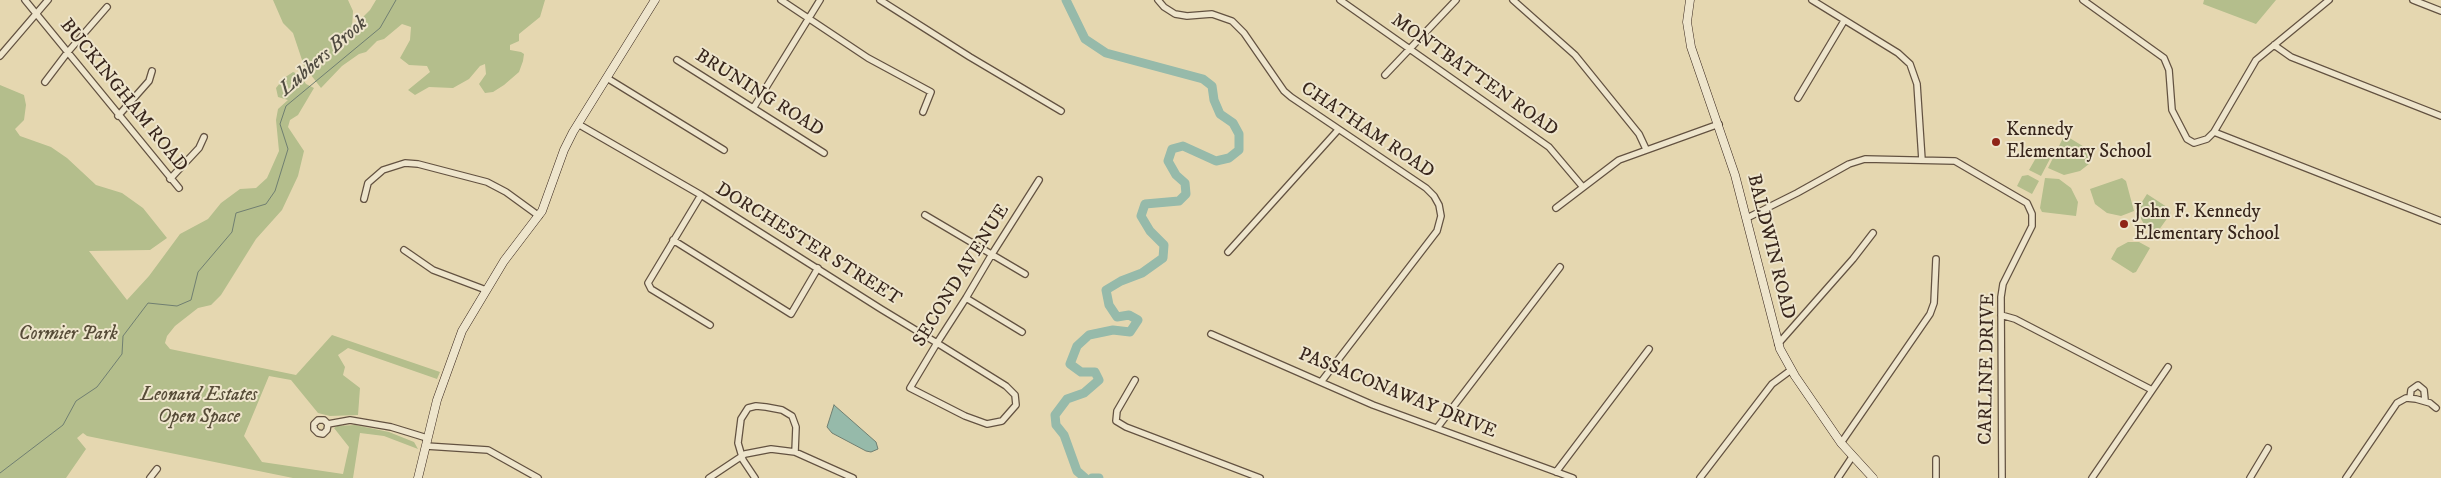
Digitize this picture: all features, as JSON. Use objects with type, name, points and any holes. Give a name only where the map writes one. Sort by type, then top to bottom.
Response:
[{"type":"street","name":"BUCKINGHAM ROAD","points":[[25,0],[118,116],[179,188]]},
{"type":"street","points":[[0,56],[48,0]]},
{"type":"street","points":[[418,478],[440,389],[457,343],[486,290],[509,254],[539,216],[550,194],[559,163],[570,138],[655,0]]},
{"type":"street","points":[[781,0],[810,17],[868,58],[932,92],[923,112]]},
{"type":"street","points":[[754,107],[820,0]]},
{"type":"street","points":[[880,0],[970,58],[1061,111]]},
{"type":"street","name":"CHATHAM ROAD","points":[[1158,0],[1164,7],[1175,14],[1187,16],[1212,14],[1232,21],[1244,33],[1284,91],[1430,192],[1439,205],[1441,216],[1434,236],[1321,382]]},
{"type":"street","name":"MONTBATTEN ROAD","points":[[1340,0],[1550,148],[1582,186]]},
{"type":"street","points":[[1385,75],[1456,0]]},
{"type":"street","points":[[1513,0],[1575,55],[1639,134],[1646,150]]},
{"type":"street","name":"BALDWIN ROAD","points":[[1690,0],[1687,22],[1691,46],[1733,167],[1778,344],[1791,370],[1841,443],[1873,478]]},
{"type":"street","points":[[1812,0],[1898,53],[1910,64],[1916,78],[1922,160]]},
{"type":"street","points":[[2083,0],[2164,58],[2169,70],[2172,110],[2187,140],[2194,143],[2200,142],[2214,132],[2252,65],[2329,0]]},
{"type":"street","points":[[2413,0],[2441,11]]},
{"type":"street","points":[[45,82],[67,53],[107,7]]},
{"type":"street","points":[[1798,98],[1844,20]]},
{"type":"street","points":[[2274,45],[2291,57],[2441,116]]},
{"type":"street","name":"BRUNING ROAD","points":[[678,60],[824,153]]},
{"type":"street","points":[[118,116],[150,80],[152,71]]},
{"type":"street","points":[[607,78],[724,150]]},
{"type":"street","name":"DORCHESTER STREET","points":[[578,124],[701,194],[1006,386],[1014,393],[1016,404],[1009,414],[996,424]]},
{"type":"street","points":[[1556,208],[1582,186],[1619,160],[1718,124]]},
{"type":"street","points":[[1228,252],[1338,130]]},
{"type":"street","points":[[2214,132],[2441,222]]},
{"type":"street","points":[[170,179],[199,148],[204,137]]},
{"type":"street","name":"CARLINE DRIVE","points":[[1747,218],[1856,161],[1867,159],[1956,161],[2027,203],[2032,211],[2033,223],[2002,286],[2000,315],[2002,478]]},
{"type":"street","points":[[364,198],[368,183],[383,170],[405,163],[418,164],[487,182],[506,192],[539,216]]},
{"type":"street","name":"SECOND AVENUE","points":[[996,424],[985,423],[965,416],[910,388],[1039,180]]},
{"type":"street","points":[[701,194],[648,285],[710,325]]},
{"type":"street","points":[[925,215],[1026,274]]},
{"type":"street","points":[[1778,344],[1849,265],[1873,233]]},
{"type":"street","points":[[673,240],[791,314],[818,268]]},
{"type":"street","points":[[404,250],[433,270],[486,290]]},
{"type":"street","points":[[1841,443],[1930,314],[1934,303],[1936,260]]},
{"type":"street","points":[[1437,428],[1560,267]]},
{"type":"street","points":[[966,298],[1022,332]]},
{"type":"street","points":[[2000,315],[2015,319],[2152,390]]},
{"type":"street","name":"PASSACONAWAY DRIVE","points":[[1211,334],[1373,405],[1573,478]]},
{"type":"street","points":[[1556,472],[1649,349]]},
{"type":"street","points":[[2092,478],[2168,368]]},
{"type":"street","points":[[1700,478],[1772,384],[1791,370]]},
{"type":"street","points":[[1135,380],[1117,411],[1116,421],[1126,427],[1260,478]]},
{"type":"street","points":[[2410,398],[2411,390],[2418,385],[2424,390],[2425,400]]},
{"type":"street","points":[[2346,478],[2397,403],[2410,398],[2425,400],[2436,408]]},
{"type":"street","points":[[755,478],[741,456],[738,439],[741,419],[748,408],[756,406],[781,410],[793,417],[797,433],[795,452]]},
{"type":"street","points":[[328,424],[342,420],[355,420],[391,427],[427,442],[488,450],[538,478]]},
{"type":"street","points":[[2250,478],[2268,448]]},
{"type":"street","points":[[709,478],[741,456],[765,449],[795,452],[853,478]]},
{"type":"street","points":[[1838,478],[1852,457]]},
{"type":"street","points":[[1936,459],[1936,478]]},
{"type":"street","points":[[150,478],[157,470]]},
{"type":"green space","points":[[273,0],[348,0],[353,11],[352,28],[370,10],[376,0],[545,0],[540,17],[519,34],[519,41],[510,45],[510,50],[524,54],[523,61],[519,72],[504,85],[493,92],[485,93],[479,84],[486,74],[485,64],[480,66],[469,79],[453,88],[429,87],[415,95],[408,90],[430,72],[427,66],[409,65],[400,58],[410,40],[411,27],[402,24],[384,39],[377,41],[366,52],[359,54],[342,66],[321,88],[304,66],[293,33],[283,23]]},
{"type":"green space","points":[[2204,0],[2276,0],[2256,24],[2203,4]]},
{"type":"green space","points":[[293,72],[300,75],[306,84],[314,88],[298,115],[290,120],[288,127],[304,151],[298,176],[282,210],[256,239],[221,295],[211,305],[198,308],[175,326],[167,336],[165,343],[170,349],[296,375],[332,335],[440,372],[437,379],[348,348],[338,355],[345,367],[343,375],[360,388],[358,415],[330,416],[318,413],[291,380],[269,376],[244,436],[262,462],[343,474],[349,447],[334,428],[337,426],[355,425],[389,432],[414,442],[418,449],[384,436],[360,433],[353,478],[293,478],[87,436],[83,433],[77,438],[86,449],[66,478],[0,478],[0,85],[24,95],[26,105],[24,120],[15,129],[20,136],[51,147],[67,158],[96,185],[122,193],[143,208],[167,238],[150,250],[89,251],[127,300],[149,276],[180,234],[208,219],[221,203],[240,189],[256,188],[267,178],[279,151],[276,120],[278,109],[288,100],[278,97],[276,88],[284,78]]},
{"type":"green space","points":[[2068,137],[2086,148],[2093,156],[2089,164],[2080,171],[2064,175],[2048,168],[2063,138]]},
{"type":"green space","points":[[2041,149],[2052,155],[2041,176],[2029,170]]},
{"type":"green space","points":[[2028,175],[2039,181],[2032,194],[2017,186],[2022,176]]},
{"type":"green space","points":[[2045,178],[2059,179],[2071,188],[2078,202],[2076,216],[2042,212],[2040,208]]},
{"type":"green space","points":[[2122,178],[2126,181],[2134,211],[2121,216],[2107,213],[2095,204],[2090,189]]},
{"type":"green space","points":[[2147,194],[2170,209],[2171,213],[2156,234],[2145,226],[2140,217],[2140,205]]},
{"type":"green space","points":[[2128,242],[2139,242],[2150,248],[2136,272],[2133,273],[2111,259],[2117,248]]},
{"type":"shaded area","points":[[834,405],[876,442],[878,449],[871,452],[866,451],[832,433],[827,427]]},
{"type":"waterway","name":"Lubbers Brook","points":[[0,473],[63,425],[76,401],[97,387],[122,354],[123,336],[148,303],[177,306],[191,300],[198,272],[232,232],[236,213],[266,204],[275,191],[288,149],[280,124],[286,106],[380,28],[396,0]]},
{"type":"waterway","points":[[1066,0],[1085,39],[1106,53],[1203,79],[1212,86],[1214,100],[1220,114],[1233,123],[1239,134],[1239,150],[1229,158],[1216,161],[1183,146],[1172,149],[1168,161],[1176,175],[1185,183],[1186,194],[1179,201],[1145,204],[1141,216],[1150,231],[1164,245],[1163,258],[1142,273],[1121,281],[1106,290],[1109,305],[1117,317],[1129,315],[1138,320],[1130,332],[1113,330],[1089,335],[1077,346],[1070,364],[1081,372],[1095,372],[1099,380],[1084,393],[1067,399],[1055,415],[1056,425],[1064,435],[1077,471],[1085,478]]},
{"type":"waterway","points":[[1092,478],[1099,478]]},
{"type":"place","name":"Kennedy Elementary School","points":[[1996,142]]},
{"type":"place","name":"John F. Kennedy Elementary School","points":[[2124,224]]},
{"type":"park label","name":"Cormier Park","points":[[68,335]]},
{"type":"park label","name":"Leonard Estates Open Space","points":[[199,407]]}]
